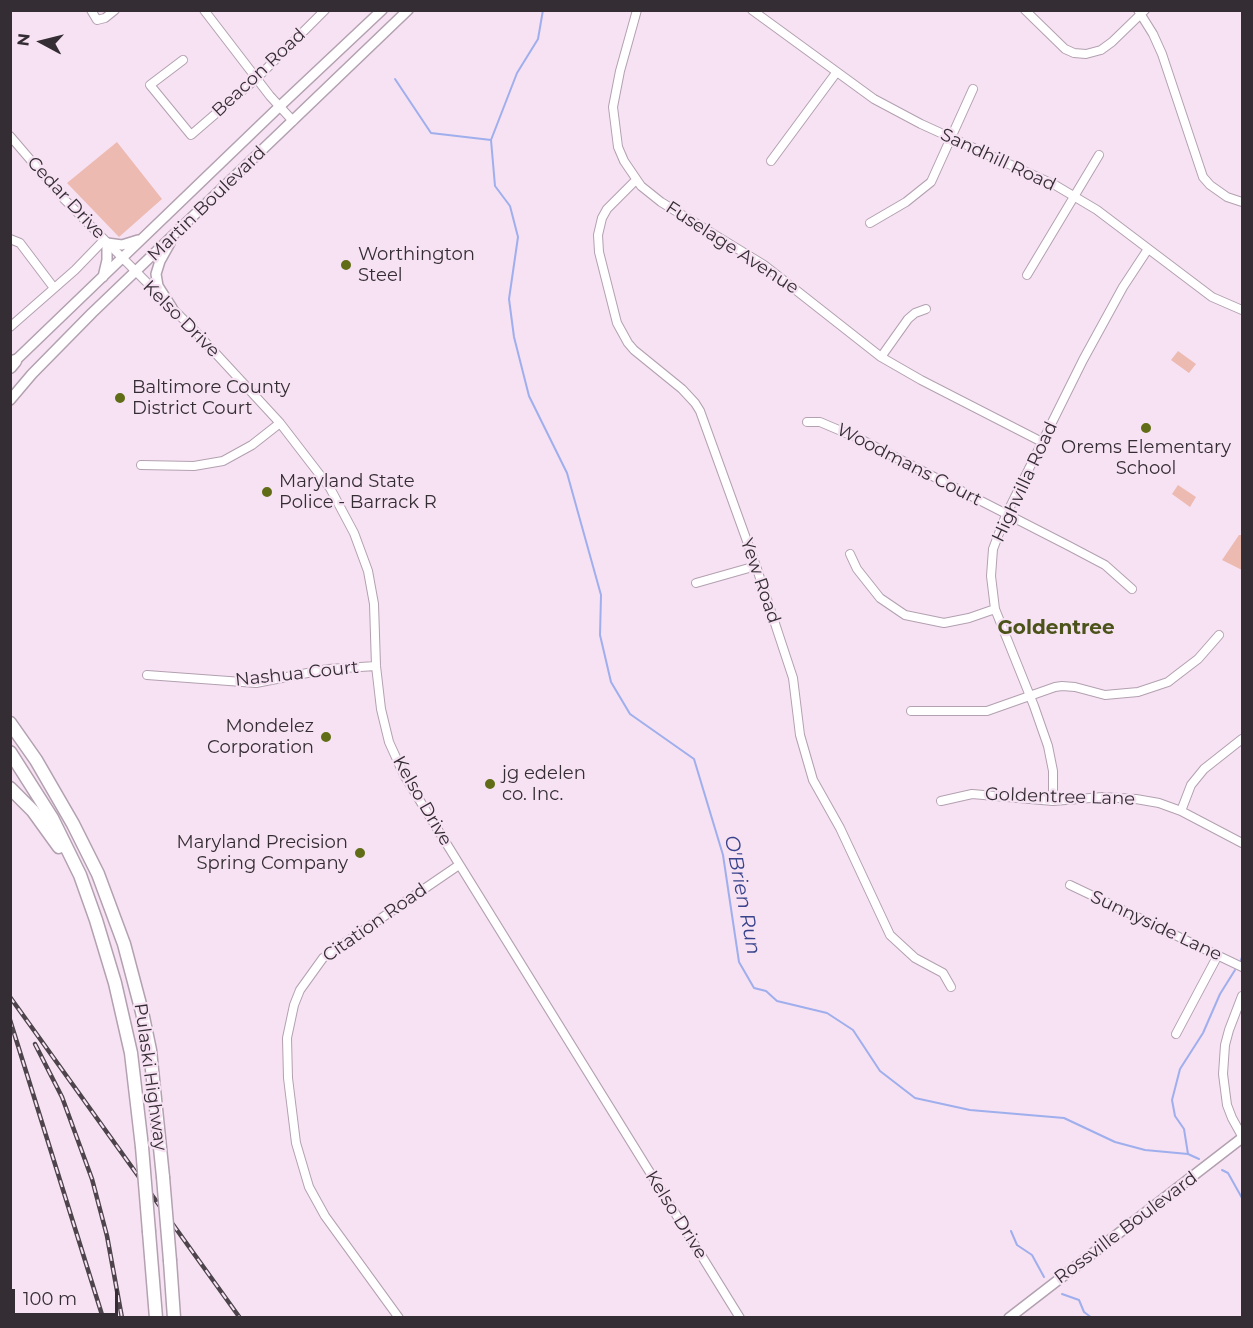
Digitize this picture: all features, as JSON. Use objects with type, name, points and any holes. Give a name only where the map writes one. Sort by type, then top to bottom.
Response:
[{"type":"highway","points":[[10,718],[21,738]]},
{"type":"highway","name":"Pulaski Highway","points":[[10,723],[58,795],[98,874],[124,944],[142,1012],[155,1087],[174,1317]]},
{"type":"highway","name":"Pulaski Highway","points":[[10,753],[52,818],[81,878],[103,941],[124,1016],[136,1082],[156,1317]]},
{"type":"highway","points":[[10,788],[43,823],[81,878],[98,874]]},
{"type":"main road","name":"Martin Boulevard","points":[[12,364],[382,10]]},
{"type":"main road","name":"Martin Boulevard","points":[[10,400],[135,272],[408,10]]},
{"type":"main road","points":[[172,308],[158,286],[156,274],[160,261],[175,235]]},
{"type":"main road","points":[[103,277],[107,260],[106,242],[122,245],[146,236]]},
{"type":"main road","name":"Rossville Boulevard","points":[[1009,1317],[1242,1137]]},
{"type":"street","points":[[91,10],[97,20],[101,20],[115,10]]},
{"type":"street","points":[[204,10],[293,121]]},
{"type":"street","name":"Beacon Road","points":[[183,60],[150,85],[191,135],[257,78],[315,14],[325,10]]},
{"type":"street","name":"Fuselage Avenue","points":[[638,10],[620,71],[613,107],[618,147],[636,180],[655,197],[764,265],[881,357],[1042,442]]},
{"type":"street","name":"Sandhill Road","points":[[752,10],[836,73],[882,104],[1055,185],[1097,210],[1212,297],[1242,310]]},
{"type":"street","points":[[1025,10],[1061,46],[1074,53],[1086,54],[1101,50],[1112,42],[1141,12],[1162,54],[1203,177],[1227,197],[1242,202]]},
{"type":"street","points":[[771,160],[836,73]]},
{"type":"street","points":[[870,223],[925,189],[937,172],[974,89]]},
{"type":"street","name":"Cedar Drive","points":[[12,141],[122,259]]},
{"type":"street","points":[[1027,275],[1099,155]]},
{"type":"street","name":"Yew Road","points":[[636,180],[607,209],[598,235],[599,252],[613,310],[628,343],[695,402],[705,422],[793,678],[800,735],[813,780],[844,836],[890,935],[915,958],[943,974],[951,987]]},
{"type":"street","points":[[10,239],[20,243],[54,288]]},
{"type":"street","points":[[10,327],[106,242]]},
{"type":"street","name":"Highvilla Road","points":[[1053,801],[1053,771],[1048,746],[995,609],[991,566],[993,549],[1006,514],[1111,308],[1148,249]]},
{"type":"street","name":"Kelso Drive","points":[[122,259],[172,308],[280,423],[330,488],[342,508],[363,555],[374,604],[376,666],[381,709],[395,756],[415,795],[740,1317]]},
{"type":"street","points":[[881,357],[908,319],[915,313],[926,309]]},
{"type":"street","name":"Woodmans Court","points":[[807,422],[820,422],[839,430],[1006,514],[1105,565],[1132,589]]},
{"type":"street","points":[[141,465],[194,466],[223,461],[252,445],[280,423]]},
{"type":"street","points":[[850,554],[857,569],[880,598],[905,615],[944,622],[969,618],[995,609]]},
{"type":"street","points":[[696,583],[756,566]]},
{"type":"street","points":[[911,711],[977,713],[1062,686],[1105,694],[1147,690],[1168,682],[1188,668],[1198,660],[1219,635]]},
{"type":"street","name":"Nashua Court","points":[[147,675],[256,683],[328,669],[376,666]]},
{"type":"street","points":[[1181,811],[1191,785],[1204,769],[1242,739]]},
{"type":"street","name":"Goldentree Lane","points":[[941,801],[972,794],[1053,801],[1103,797],[1137,799],[1159,803],[1181,811],[1242,843]]},
{"type":"street","name":"Citation Road","points":[[399,1317],[325,1216],[309,1187],[296,1143],[288,1078],[287,1038],[294,1005],[300,990],[323,958],[459,865]]},
{"type":"street","name":"Sunnyside Lane","points":[[1070,885],[1242,967]]},
{"type":"street","points":[[1176,1034],[1218,955]]},
{"type":"street","points":[[1242,996],[1227,1037],[1223,1074],[1227,1105],[1242,1137]]},
{"type":"shaded area","points":[[117,142],[162,199],[119,237],[67,183]]},
{"type":"shaded area","points":[[1178,351],[1196,364],[1189,373],[1171,360]]},
{"type":"shaded area","points":[[1178,485],[1196,497],[1190,507],[1172,494]]},
{"type":"shaded area","points":[[1239,535],[1242,535],[1242,570],[1222,560]]},
{"type":"waterway","points":[[491,140],[517,73],[538,39],[543,10]]},
{"type":"waterway","name":"O'Brien Run","points":[[395,79],[431,133],[491,140],[495,186],[510,206],[518,237],[509,299],[514,337],[529,396],[567,473],[601,595],[600,635],[611,682],[630,714],[694,759],[723,855],[739,962],[754,988],[766,991],[777,1001],[827,1013],[853,1030],[880,1071],[915,1098],[970,1110],[1064,1118],[1115,1142],[1145,1150],[1188,1154],[1199,1159]]},
{"type":"waterway","points":[[1188,1154],[1184,1129],[1175,1116],[1172,1100],[1180,1069],[1203,1033],[1220,994],[1235,970]]},
{"type":"waterway","name":"O'Brien Run","points":[[1222,1170],[1228,1173],[1242,1198]]},
{"type":"waterway","points":[[1011,1231],[1017,1245],[1032,1255],[1044,1277]]},
{"type":"waterway","points":[[1062,1294],[1079,1300],[1084,1312],[1092,1318]]},
{"type":"railway","points":[[10,997],[240,1318]]},
{"type":"railway","points":[[10,1020],[103,1318]]},
{"type":"railway","points":[[35,1044],[62,1097],[92,1179],[107,1236],[122,1318]]},
{"type":"place","name":"Worthington Steel","points":[[346,265]]},
{"type":"place","name":"Baltimore County District Court","points":[[120,398]]},
{"type":"place","name":"Orems Elementary School","points":[[1146,428]]},
{"type":"place","name":"Maryland State Police - Barrack R","points":[[267,492]]},
{"type":"place","name":"Mondelez Corporation","points":[[326,737]]},
{"type":"place","name":"jg edelen co. Inc.","points":[[490,784]]},
{"type":"place","name":"Maryland Precision Spring Company","points":[[360,853]]},
{"type":"district","name":"Goldentree","points":[[1056,628]]}]
